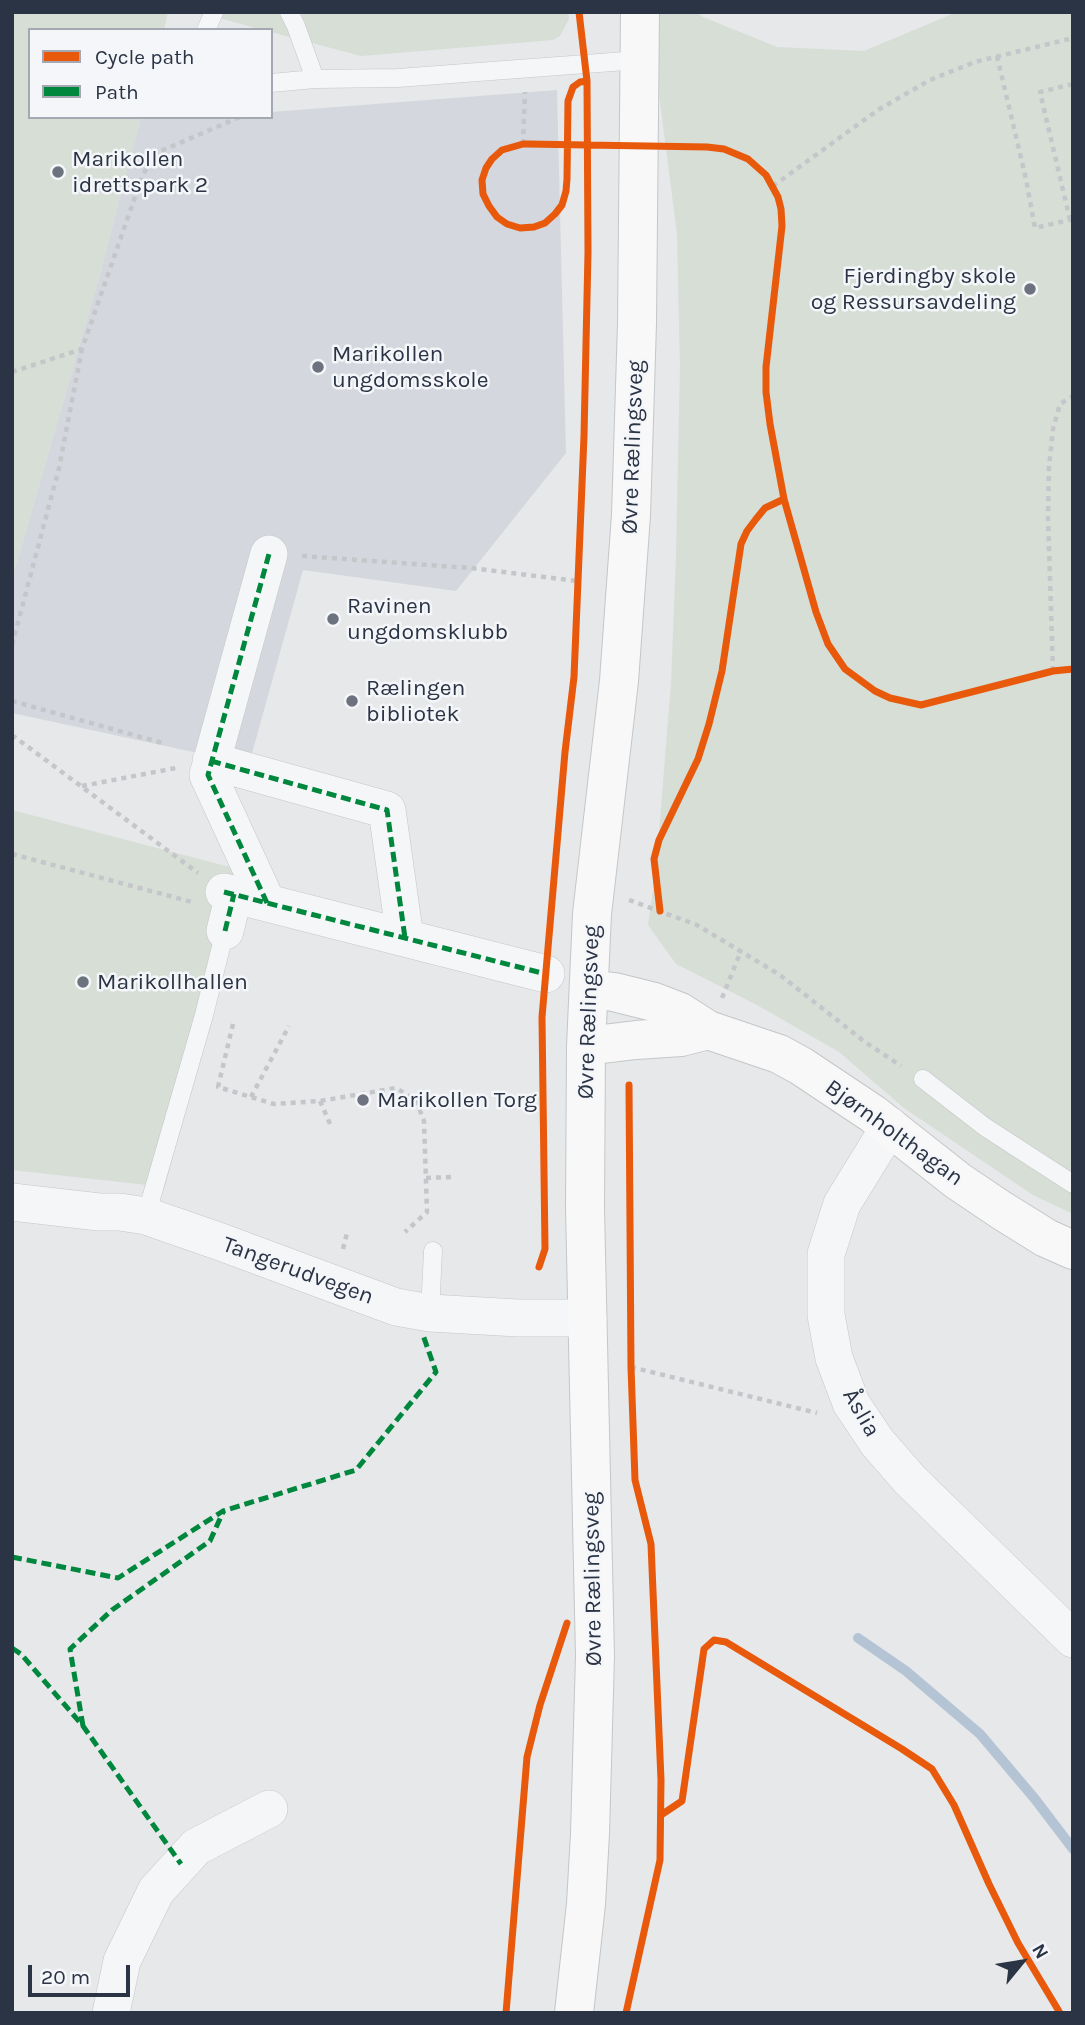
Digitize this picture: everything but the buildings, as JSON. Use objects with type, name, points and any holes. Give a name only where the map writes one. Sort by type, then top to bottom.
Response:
[{"type":"main road","name":"Øvre Rælingsveg","points":[[574,2013],[586,1905],[595,1656],[585,1209],[586,1046],[592,914],[618,681],[632,515],[640,12]]},
{"type":"main road","name":"Bjørnholthagan","points":[[589,989],[654,1002],[680,1012],[708,1030],[772,1051],[790,1060],[890,1126],[990,1203],[1046,1238],[1073,1250]]},
{"type":"main road","points":[[586,1046],[681,1037],[708,1030]]},
{"type":"street","points":[[269,554],[208,775],[236,906],[405,938],[546,974]]},
{"type":"street","points":[[211,761],[387,810],[405,938]]},
{"type":"street","name":"Åslia","points":[[890,1126],[842,1204],[826,1254],[826,1315],[834,1358],[851,1404],[877,1442],[911,1480],[1073,1639]]},
{"type":"street","name":"Tangerudvegen","points":[[12,1202],[146,1216],[396,1307],[430,1313],[540,1320],[588,1318]]},
{"type":"street","points":[[111,2013],[122,1961],[156,1891],[196,1847],[269,1809]]},
{"type":"lane","points":[[207,28],[214,12]]},
{"type":"lane","points":[[289,12],[315,79]]},
{"type":"lane","points":[[273,83],[315,79],[398,78],[639,60]]},
{"type":"lane","points":[[146,1216],[236,906]]},
{"type":"lane","points":[[923,1079],[985,1127],[1073,1184]]},
{"type":"lane","points":[[430,1313],[433,1251]]},
{"type":"path","points":[[773,186],[888,104],[930,80],[975,62],[1073,38]]},
{"type":"path","points":[[997,56],[1035,228],[1071,219],[1040,92],[1073,85]]},
{"type":"path","points":[[522,144],[525,99]]},
{"type":"path","points":[[12,645],[59,468],[82,348],[142,177],[154,153],[235,119]]},
{"type":"path","points":[[766,175],[778,197]]},
{"type":"path","points":[[12,373],[82,348]]},
{"type":"path","points":[[1053,671],[1049,467],[1053,429],[1060,404],[1073,396]]},
{"type":"path","points":[[269,554],[471,568],[577,581]]},
{"type":"path","points":[[576,595],[577,568]]},
{"type":"path","points":[[1041,674],[1063,670]]},
{"type":"path","points":[[12,701],[166,744]]},
{"type":"path","points":[[12,735],[236,906]]},
{"type":"path","points":[[81,786],[211,761]]},
{"type":"path","points":[[12,854],[236,906]]},
{"type":"path","points":[[623,898],[659,908],[697,925],[741,951],[780,975],[865,1042],[923,1079]]},
{"type":"path","points":[[726,988],[741,951]]},
{"type":"path","points":[[233,1024],[218,1087],[274,1104],[320,1101],[396,1088],[416,1100],[424,1121],[427,1212],[405,1232]]},
{"type":"path","points":[[251,1097],[289,1026]]},
{"type":"path","points":[[320,1101],[331,1125]]},
{"type":"path","points":[[426,1178],[451,1177]]},
{"type":"path","points":[[631,1354],[631,1379]]},
{"type":"path","points":[[631,1367],[827,1415],[851,1404]]},
{"type":"shaded area","points":[[12,12],[168,12],[164,28],[28,28],[28,119],[140,119],[98,281],[12,579]]},
{"type":"shaded area","points":[[198,12],[568,12],[569,19],[560,36],[553,40],[361,56],[273,33],[273,28],[255,28]]},
{"type":"shaded area","points":[[656,12],[696,12],[777,47],[864,51],[957,12],[1073,12],[1073,1214],[1033,1195],[904,1108],[839,1052],[757,1005],[676,964],[648,925],[656,870],[671,683],[680,365],[677,234],[656,71]]},
{"type":"shaded area","name":"Marikollen ungdomsskole","points":[[557,90],[566,453],[456,591],[303,570],[249,764],[12,713],[12,579],[98,281],[140,119],[273,119],[273,112]]},
{"type":"shaded area","points":[[12,810],[245,871],[165,1187],[12,1170]]},
{"type":"waterway","points":[[858,1638],[906,1671],[980,1734],[1073,1849]]},
{"type":"marked path","points":[[267,903],[208,775],[269,554]]},
{"type":"marked path","points":[[211,761],[387,810],[405,938]]},
{"type":"marked path","points":[[224,892],[546,974]]},
{"type":"marked path","points":[[225,931],[234,894]]},
{"type":"marked path","points":[[12,1557],[118,1578],[223,1511],[356,1470],[436,1372],[423,1335]]},
{"type":"marked path","points":[[83,1726],[70,1649],[112,1610],[210,1541],[223,1512]]},
{"type":"marked path","points":[[12,1648],[21,1654],[83,1726],[181,1864]]},
{"type":"cycle path","points":[[539,1267],[545,1249],[542,1017],[574,677],[584,436],[588,252],[587,81],[579,12]]},
{"type":"cycle path","points":[[587,81],[573,87],[568,101],[567,179],[566,191],[562,205],[555,214],[545,223],[520,228],[497,217],[483,194],[482,180],[492,159],[502,150],[523,144],[527,144],[707,147],[724,149],[748,159],[766,175],[778,197],[782,226],[766,367],[770,424],[784,499],[816,612],[828,644],[845,669],[875,691],[890,698],[921,705],[1053,671],[1073,669]]},
{"type":"cycle path","points":[[660,911],[654,859],[659,840],[698,759],[709,724],[722,671],[741,544],[747,531],[765,508],[784,499]]},
{"type":"cycle path","points":[[626,2013],[660,1860],[661,1780],[651,1544],[635,1480],[631,1367],[629,1085]]},
{"type":"cycle path","points":[[506,2013],[527,1757],[540,1705],[567,1623]]},
{"type":"cycle path","points":[[661,1815],[682,1801],[704,1649],[714,1640],[726,1642],[932,1769],[954,1805],[1018,1943],[1060,2013]]},
{"type":"place","name":"Marikollen idrettspark 2","points":[[58,172]]},
{"type":"place","name":"Fjerdingby skole og Ressursavdeling","points":[[1030,289]]},
{"type":"place","name":"Marikollen ungdomsskole","points":[[318,367]]},
{"type":"place","name":"Ravinen ungdomsklubb","points":[[333,619]]},
{"type":"place","name":"Rælingen bibliotek","points":[[352,701]]},
{"type":"place","name":"Marikollhallen","points":[[83,982]]},
{"type":"place","name":"Marikollen Torg","points":[[363,1100]]}]
